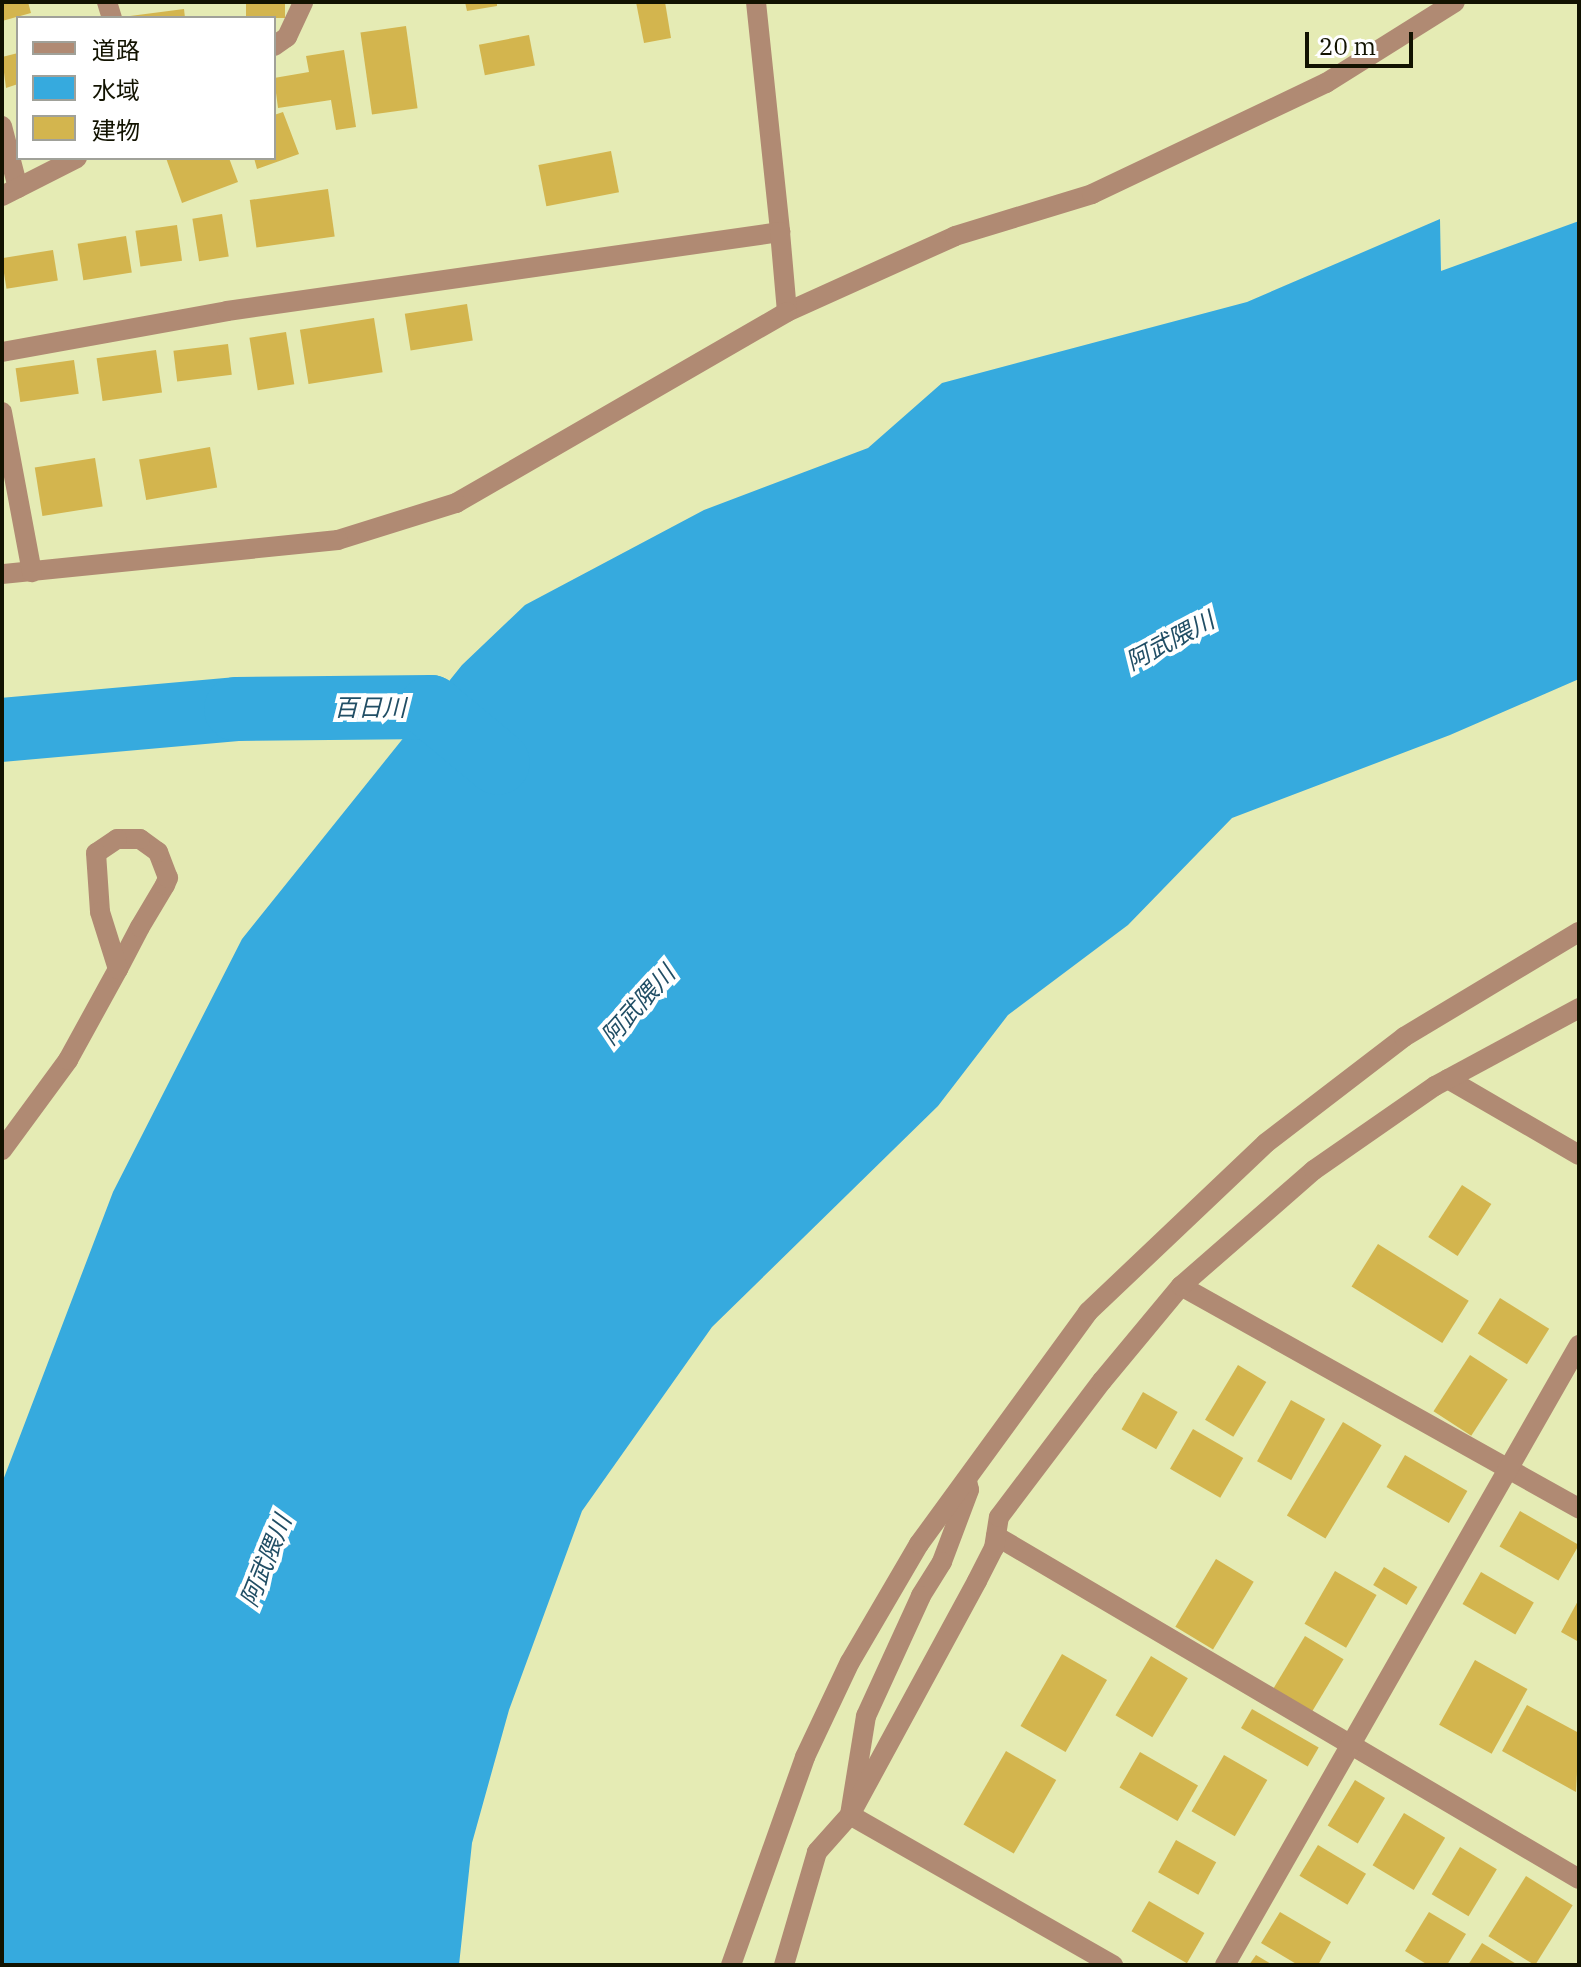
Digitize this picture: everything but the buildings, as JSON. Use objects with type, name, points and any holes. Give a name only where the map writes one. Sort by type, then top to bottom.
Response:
[{"type":"street","points":[[276,45],[287,37],[303,2]]},
{"type":"street","points":[[756,2],[787,312]]},
{"type":"street","points":[[2,574],[338,540],[456,503],[787,312],[955,236],[1092,194],[1213,138],[1326,83],[1455,2]]},
{"type":"street","points":[[2,126],[10,192],[73,160]]},
{"type":"street","points":[[2,352],[227,311],[780,232]]},
{"type":"street","points":[[2,412],[32,572]]},
{"type":"street","points":[[2,1150],[68,1060],[118,969],[168,878],[158,852],[140,839],[117,839],[96,853],[100,912],[118,969]]},
{"type":"street","points":[[731,1965],[805,1757],[850,1662],[919,1544],[1088,1312],[1210,1193],[1404,1037],[1579,932]]},
{"type":"street","points":[[784,1965],[817,1852],[850,1815],[996,1536],[999,1517],[1022,1480],[1181,1286],[1314,1170],[1448,1079],[1579,1008]]},
{"type":"street","points":[[1448,1079],[1579,1155]]},
{"type":"street","points":[[1181,1286],[1579,1508]]},
{"type":"street","points":[[1225,1965],[1579,1345]]},
{"type":"street","points":[[850,1815],[866,1716],[921,1596],[942,1562],[969,1490],[966,1477]]},
{"type":"street","points":[[996,1536],[1579,1879]]},
{"type":"street","points":[[850,1815],[1113,1965]]},
{"type":"water","name":"阿武隈川","points":[[1440,219],[1441,271],[1579,221],[1579,679],[1450,735],[1232,818],[1128,925],[1008,1015],[938,1106],[712,1327],[582,1511],[509,1710],[472,1843],[459,1965],[2,1965],[2,1483],[113,1192],[242,939],[462,665],[525,605],[704,510],[868,448],[942,383],[1247,302]]},
{"type":"waterway","name":"百日川","points":[[2,730],[236,709],[431,707],[498,763]]}]
